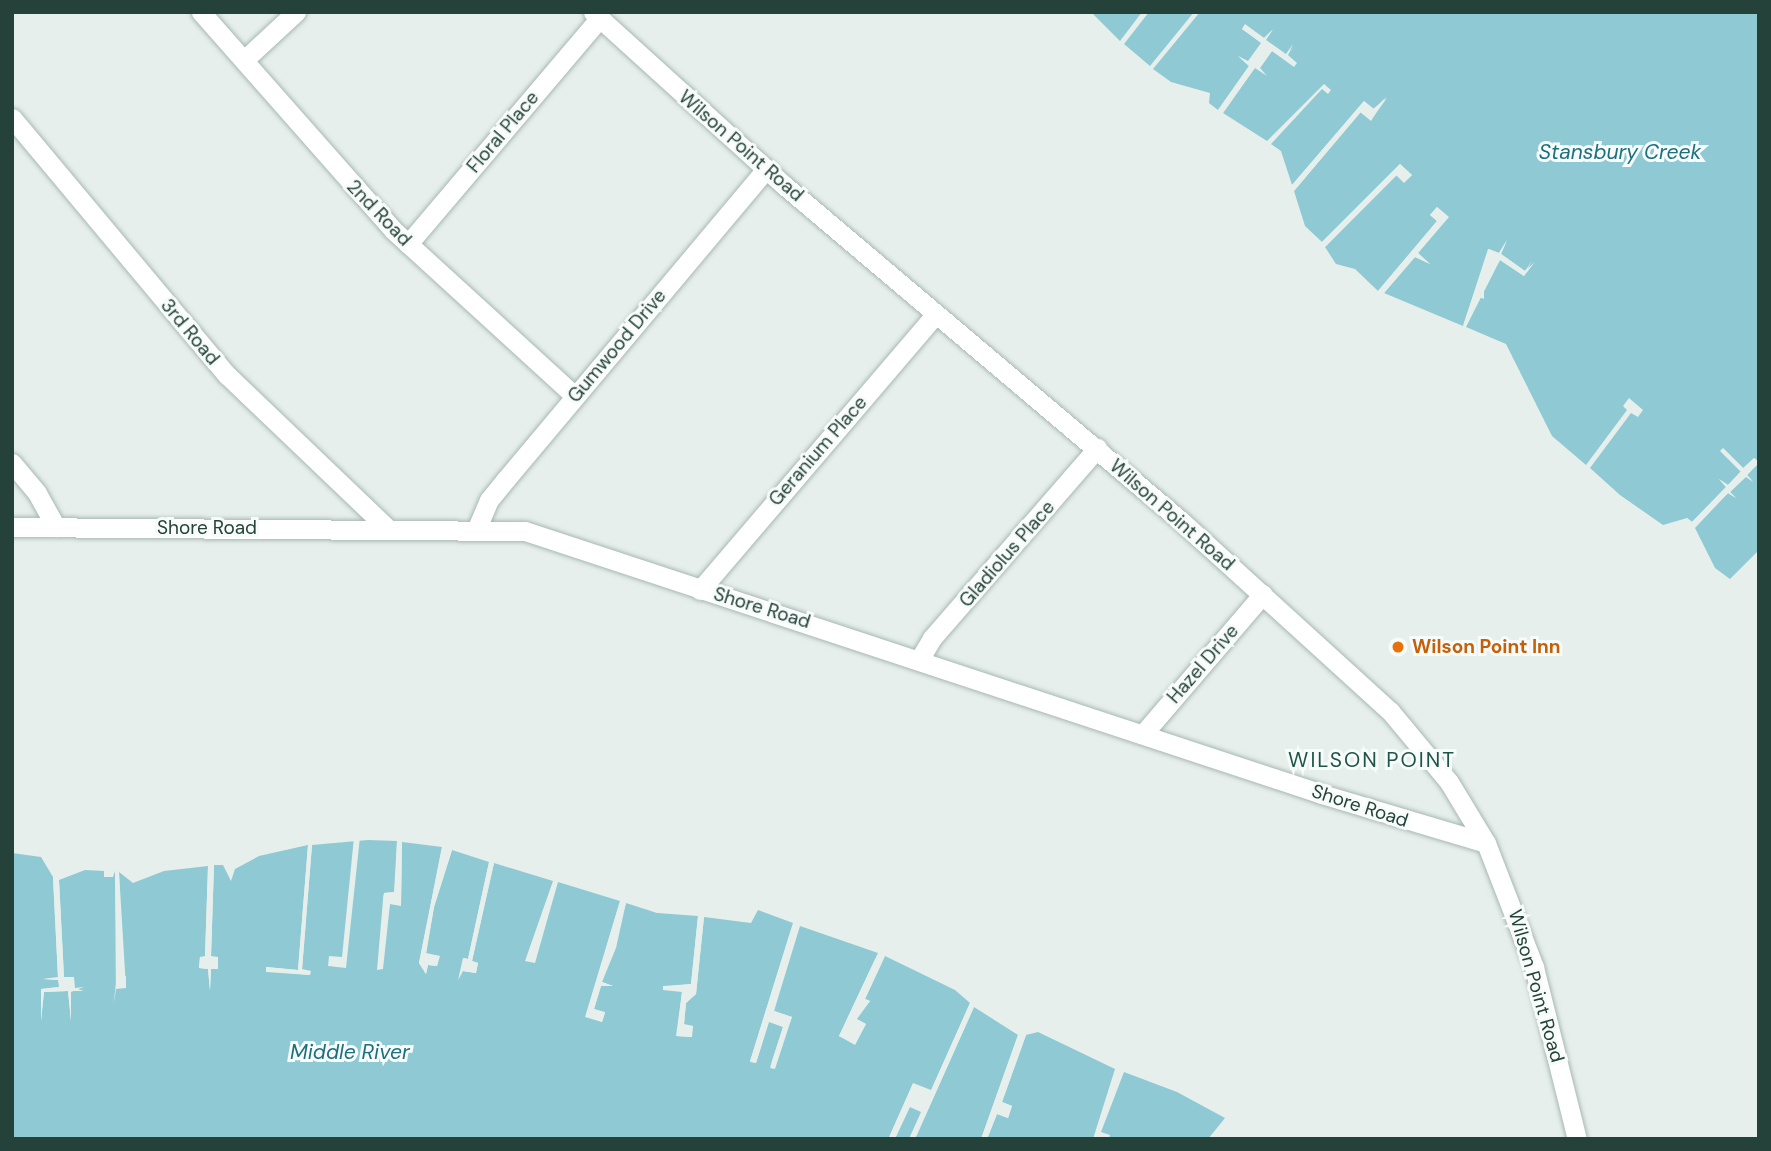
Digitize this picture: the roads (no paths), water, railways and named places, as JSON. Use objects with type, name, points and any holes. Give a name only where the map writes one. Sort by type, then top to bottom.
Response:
[{"type":"street","name":"2nd Road","points":[[201,12],[408,244],[575,396]]},
{"type":"street","points":[[244,60],[296,12]]},
{"type":"street","name":"Wilson Point Road","points":[[596,16],[766,169],[1097,448],[1390,710],[1449,782],[1486,843],[1534,967],[1577,1139]]},
{"type":"street","name":"Floral Place","points":[[408,244],[596,16]]},
{"type":"street","name":"3rd Road","points":[[12,118],[227,375],[387,528]]},
{"type":"street","name":"Gumwood Drive","points":[[477,528],[489,500],[766,169]]},
{"type":"street","name":"Geranium Place","points":[[700,590],[936,314]]},
{"type":"street","name":"Gladiolus Place","points":[[919,660],[932,638],[1097,448]]},
{"type":"street","points":[[12,463],[37,492],[56,527]]},
{"type":"street","name":"Shore Road","points":[[12,527],[477,528],[525,531],[1143,734],[1486,843]]},
{"type":"street","name":"Hazel Drive","points":[[1143,734],[1262,594]]},
{"type":"water","points":[[1091,12],[1142,12],[1120,41]]},
{"type":"water","points":[[1149,12],[1194,12],[1150,66],[1124,44]]},
{"type":"water","name":"Stansbury Creek","points":[[1200,12],[1759,12],[1759,462],[1754,458],[1744,469],[1723,448],[1741,471],[1728,485],[1719,479],[1726,487],[1692,522],[1687,518],[1663,525],[1620,495],[1590,468],[1631,413],[1638,417],[1643,410],[1629,398],[1623,406],[1627,410],[1586,465],[1552,436],[1506,344],[1466,327],[1500,260],[1524,276],[1532,261],[1525,271],[1501,254],[1507,240],[1499,253],[1488,249],[1463,326],[1384,293],[1415,257],[1430,264],[1418,253],[1448,217],[1437,207],[1430,215],[1437,221],[1378,291],[1355,269],[1336,264],[1325,247],[1397,175],[1404,182],[1412,175],[1400,164],[1322,242],[1305,226],[1294,191],[1361,112],[1371,120],[1387,98],[1373,109],[1364,101],[1292,185],[1281,151],[1271,144],[1322,89],[1328,94],[1331,90],[1324,84],[1267,141],[1223,113],[1255,67],[1267,74],[1259,69],[1272,51],[1294,66],[1287,55],[1295,46],[1286,55],[1265,40],[1273,30],[1264,38],[1245,25],[1242,29],[1262,43],[1248,62],[1238,56],[1249,66],[1218,110],[1209,103],[1210,93],[1171,82],[1153,69]]},
{"type":"water","points":[[1759,463],[1759,550],[1730,579],[1715,568],[1695,528],[1728,493],[1736,498],[1730,492],[1746,476],[1753,481],[1747,475]]},
{"type":"water","name":"Middle River","points":[[368,840],[397,841],[394,892],[384,893],[383,900],[388,913],[390,904],[401,905],[402,842],[442,847],[419,963],[426,974],[428,965],[437,966],[439,956],[426,954],[434,907],[452,850],[489,862],[468,959],[464,958],[460,980],[462,971],[476,973],[478,963],[472,961],[494,863],[553,881],[525,961],[535,963],[558,882],[620,901],[586,1016],[602,1022],[605,1013],[594,1009],[601,986],[613,986],[602,982],[626,903],[657,913],[698,916],[691,984],[663,987],[682,991],[677,1036],[691,1037],[693,1026],[684,1025],[686,1003],[696,994],[704,917],[751,923],[758,910],[793,923],[750,1061],[756,1063],[769,1021],[783,1027],[770,1067],[792,1017],[774,1011],[800,926],[878,953],[839,1036],[855,1044],[866,1024],[856,1019],[870,1001],[865,999],[885,956],[955,990],[970,1003],[931,1091],[913,1084],[890,1136],[895,1138],[909,1106],[922,1112],[909,1139],[12,1139],[12,853],[41,857],[53,877],[58,978],[43,979],[59,980],[59,987],[41,989],[41,1020],[44,992],[68,991],[71,1020],[71,991],[84,991],[74,988],[74,977],[64,978],[59,880],[85,870],[104,871],[104,877],[113,877],[115,871],[116,1007],[116,988],[126,988],[119,872],[133,883],[164,871],[208,866],[205,957],[200,957],[199,968],[208,969],[210,990],[211,969],[218,969],[218,958],[211,957],[214,865],[223,865],[231,881],[235,869],[259,856],[308,845],[298,970],[266,967],[266,971],[310,975],[310,971],[302,970],[312,845]]},
{"type":"water","points":[[974,1007],[1018,1035],[981,1139],[915,1139]]},
{"type":"water","points":[[1038,1032],[1115,1069],[1093,1139],[987,1139],[997,1114],[1008,1118],[1012,1106],[1002,1102],[1026,1035]]},
{"type":"water","points":[[1124,1072],[1177,1092],[1225,1118],[1208,1139],[1109,1139],[1110,1135],[1101,1132]]},
{"type":"place","name":"Wilson Point Inn","points":[[1398,647]]},
{"type":"district","name":"WILSON POINT","points":[[1372,760]]}]
